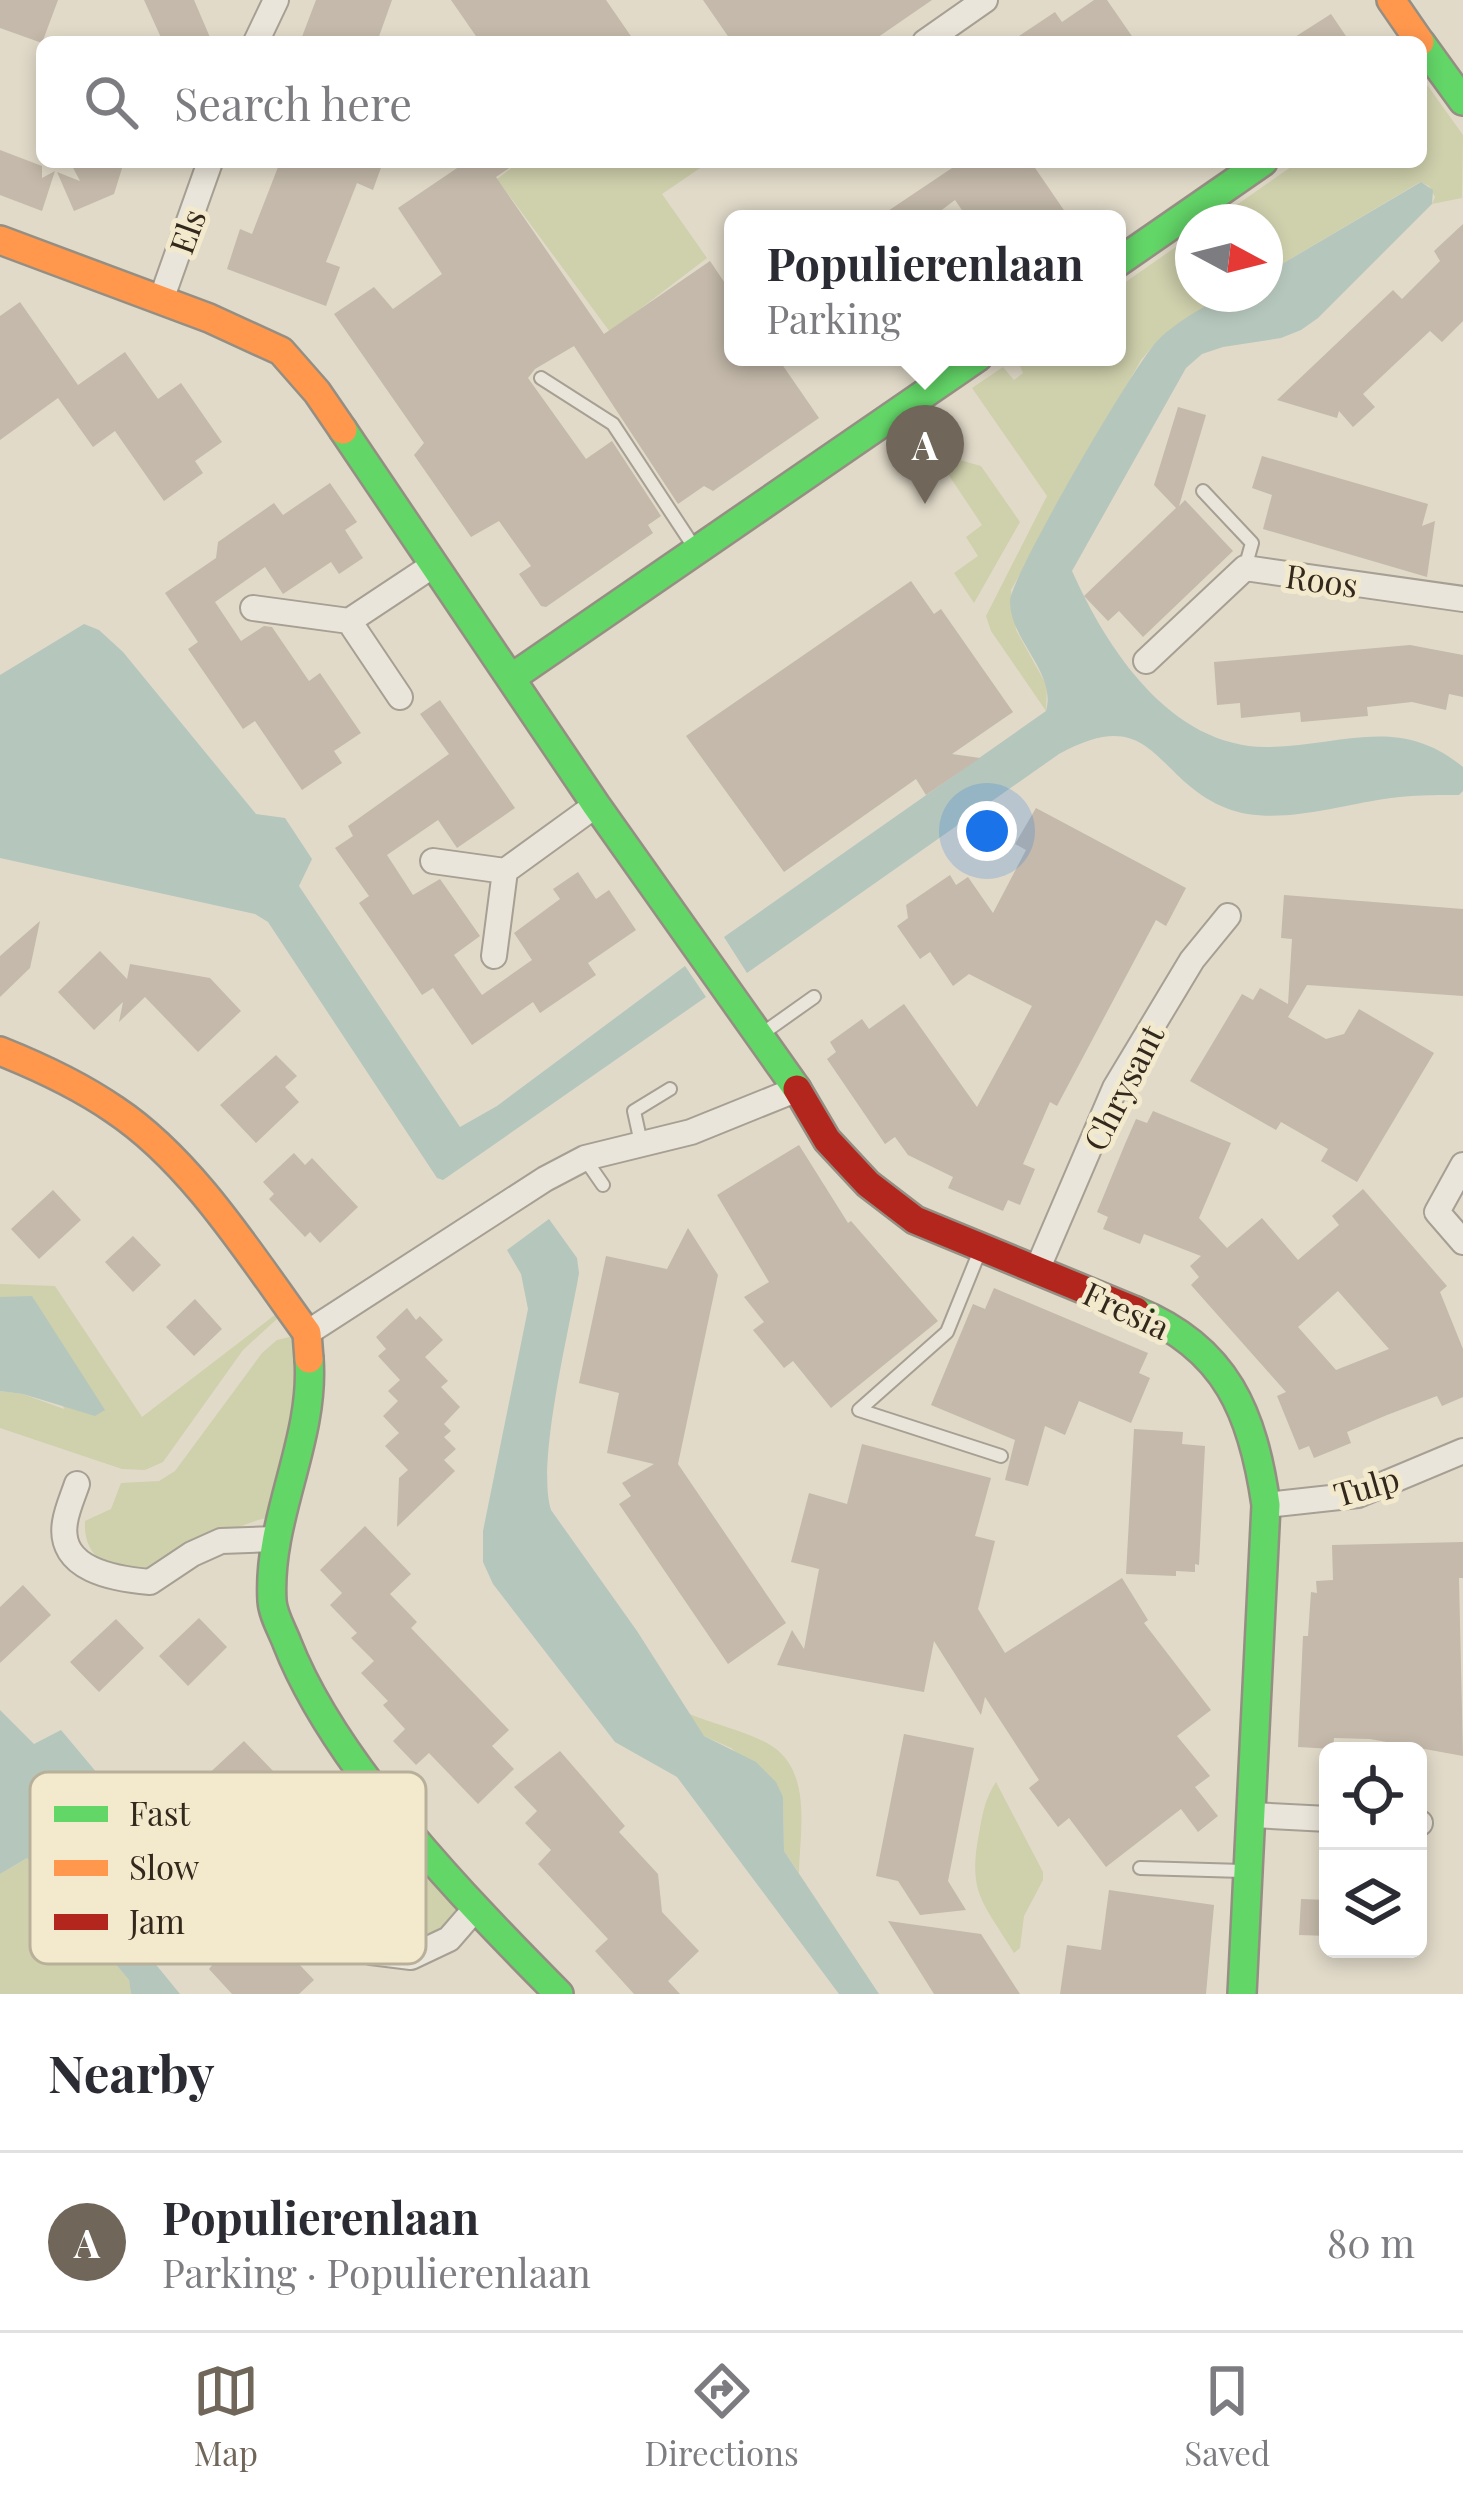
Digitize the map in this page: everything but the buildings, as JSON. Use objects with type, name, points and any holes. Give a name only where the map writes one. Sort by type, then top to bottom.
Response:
[{"type":"street","points":[[259,36],[276,0]]},
{"type":"street","points":[[934,36],[985,0]]},
{"type":"street","points":[[1391,0],[1415,36]]},
{"type":"street","points":[[1427,54],[1463,101]]},
{"type":"street","name":"Els","points":[[160,299],[208,168]]},
{"type":"street","points":[[1126,257],[1254,168]]},
{"type":"street","name":"Fresia","points":[[0,240],[160,299],[281,351],[317,392],[596,805],[780,1060],[827,1140],[868,1184],[915,1220],[1166,1323],[1201,1349],[1237,1392],[1257,1440],[1266,1505],[1242,1994]]},
{"type":"street","points":[[511,677],[965,366]]},
{"type":"street","points":[[253,608],[349,621],[431,566]]},
{"type":"street","name":"Roos","points":[[1146,661],[1245,568],[1463,599]]},
{"type":"street","points":[[349,621],[400,697]]},
{"type":"street","points":[[433,862],[505,871],[596,805]]},
{"type":"street","points":[[494,956],[505,871]]},
{"type":"street","name":"Chrysant","points":[[1037,1270],[1115,1088],[1192,960],[1228,916]]},
{"type":"street","points":[[0,1051],[54,1073],[119,1112],[200,1186],[307,1333],[310,1389],[275,1539],[272,1606],[298,1672],[361,1771]]},
{"type":"street","points":[[307,1333],[585,1158],[691,1132],[794,1090]]},
{"type":"street","points":[[1463,1165],[1437,1212],[1463,1242]]},
{"type":"street","name":"Tulp","points":[[1266,1505],[1358,1495],[1463,1450]]},
{"type":"street","points":[[77,1484],[64,1525],[68,1547],[77,1561],[101,1574],[150,1582],[220,1541],[275,1539]]},
{"type":"street","points":[[1252,1815],[1319,1819]]},
{"type":"street","points":[[426,1850],[475,1909],[559,1994]]},
{"type":"street","points":[[426,1950],[448,1939],[475,1909]]},
{"type":"lane","points":[[541,378],[613,424],[698,553]]},
{"type":"lane","points":[[1203,491],[1252,543],[1245,568]]},
{"type":"lane","points":[[760,1035],[814,997]]},
{"type":"lane","points":[[641,1143],[634,1111],[670,1089]]},
{"type":"lane","points":[[585,1158],[603,1185]]},
{"type":"lane","points":[[981,1247],[946,1331],[859,1410],[1001,1456]]},
{"type":"lane","points":[[1140,1868],[1250,1871]]},
{"type":"green space","points":[[1428,86],[1463,135],[1462,198],[1432,204],[1435,197],[1429,186],[1420,182],[1283,263],[1283,204],[1238,204],[1289,168],[1427,168]]},
{"type":"green space","points":[[511,168],[700,168],[662,194],[707,258],[610,332],[497,179]]},
{"type":"green space","points":[[1175,248],[1175,312],[1202,312],[1159,339],[1141,360],[1011,590],[1016,630],[1047,686],[1046,711],[991,631],[986,616],[1047,496],[972,388],[1003,367],[1014,380],[1023,373],[1020,366],[1126,366],[1126,282]]},
{"type":"green space","points":[[938,454],[981,466],[1020,522],[974,603],[954,573],[978,556],[966,537],[982,525],[942,465],[923,476],[918,467]]},
{"type":"green space","points":[[0,1284],[55,1286],[142,1417],[280,1311],[243,1350],[163,1462],[145,1470],[122,1469],[0,1428],[0,1391],[64,1409],[33,1297],[0,1297]]},
{"type":"green space","points":[[294,1336],[310,1362],[270,1517],[151,1569],[122,1570],[99,1559],[86,1537],[85,1521],[111,1509],[121,1483],[159,1481],[175,1471],[262,1353],[277,1340]]},
{"type":"green space","points":[[687,1713],[767,1743],[792,1768],[801,1801],[799,1873],[784,1851],[783,1797],[731,1748],[704,1736]]},
{"type":"green space","points":[[996,1782],[1043,1872],[1024,1916],[1020,1948],[1014,1953],[985,1907],[976,1882],[981,1822]]},
{"type":"green space","points":[[27,1858],[30,1862],[30,1964],[116,1964],[129,1980],[131,1994],[0,1994],[0,1874]]},
{"type":"green space","points":[[426,1867],[466,1913],[426,1935]]},
{"type":"shaded area","points":[[1421,182],[1433,190],[1432,204],[1318,318],[1281,338],[1202,354],[1186,368],[1072,571],[1124,661],[1147,689],[1201,731],[1233,743],[1268,747],[1369,737],[1416,741],[1463,767],[1463,791],[1263,816],[1226,808],[1202,795],[1135,740],[1115,736],[1091,740],[1059,754],[747,973],[724,937],[1046,711],[1045,683],[1017,630],[1010,601],[1030,553],[1126,385],[1159,339],[1195,312],[1283,312],[1283,263]]},
{"type":"shaded area","points":[[84,624],[99,630],[123,652],[256,814],[285,818],[312,859],[299,886],[460,1127],[497,1106],[685,966],[706,997],[443,1180],[437,1178],[268,922],[255,914],[0,858],[0,675]]},
{"type":"shaded area","points":[[549,1219],[577,1258],[579,1273],[551,1429],[551,1510],[704,1736],[756,1762],[776,1782],[783,1797],[784,1851],[879,1994],[839,1994],[677,1777],[615,1742],[493,1584],[483,1562],[483,1531],[528,1309],[521,1274],[507,1250]]},
{"type":"shaded area","points":[[32,1296],[105,1410],[95,1416],[0,1391],[0,1297]]},
{"type":"shaded area","points":[[0,1710],[34,1744],[61,1730],[96,1772],[30,1772],[30,1862],[27,1858],[0,1874]]},
{"type":"shaded area","points":[[116,1964],[155,1964],[180,1994],[131,1994],[129,1980]]},
{"type":"traffic: fast","points":[[1427,51],[1463,101]]},
{"type":"traffic: fast","points":[[1126,257],[1254,168]]},
{"type":"traffic: fast","points":[[511,678],[965,366]]},
{"type":"traffic: fast","points":[[343,430],[596,805],[797,1089]]},
{"type":"traffic: fast","points":[[1136,1311],[1193,1344],[1230,1388],[1253,1442],[1266,1505],[1242,1994]]},
{"type":"traffic: fast","points":[[309,1359],[305,1420],[277,1540],[272,1601],[309,1690],[362,1772]]},
{"type":"traffic: fast","points":[[426,1852],[559,1994]]},
{"type":"traffic: slow","points":[[1391,0],[1416,36]]},
{"type":"traffic: slow","points":[[0,240],[209,318],[281,351],[343,430]]},
{"type":"traffic: slow","points":[[0,1051],[101,1101],[170,1156],[220,1213],[307,1333],[309,1359]]},
{"type":"traffic: jam","points":[[797,1089],[827,1140],[868,1184],[915,1220],[1136,1311]]},
{"type":"place","name":"Populierenlaan","points":[[925,504]]}]
